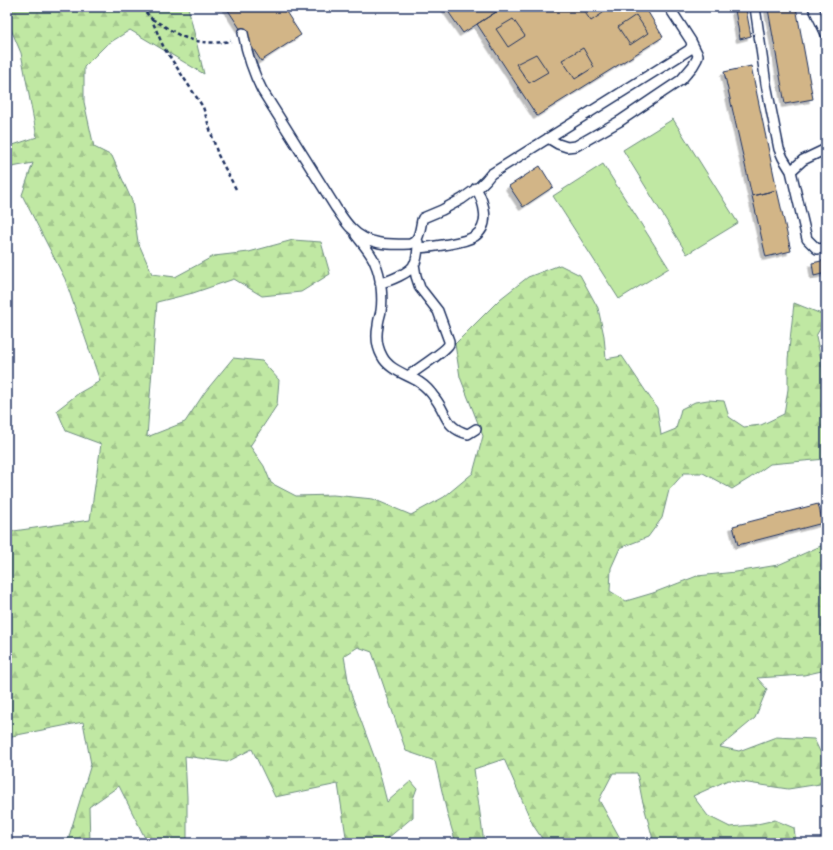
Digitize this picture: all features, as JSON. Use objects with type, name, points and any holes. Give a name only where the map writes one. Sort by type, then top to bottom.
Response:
[{"type":"lane","points":[[548,138],[567,147],[576,146],[620,121],[681,80],[693,66],[698,54],[669,7]]},
{"type":"lane","points":[[755,7],[766,84],[779,149],[782,158],[791,171],[807,239],[817,249],[826,248]]},
{"type":"lane","points":[[813,7],[826,34]]},
{"type":"lane","points":[[243,33],[246,50],[255,76],[262,90],[336,208],[375,262],[378,270],[382,298],[377,338],[379,351],[390,366],[420,383],[437,400],[448,422],[457,430],[468,434],[476,430]]},
{"type":"lane","points":[[408,376],[442,351],[450,341],[438,311],[420,288],[416,276],[414,264],[423,218],[462,199],[486,180],[491,174],[689,50],[692,46],[691,41]]},
{"type":"lane","points":[[791,171],[802,160],[826,149]]},
{"type":"lane","points":[[418,248],[465,240],[477,235],[484,223],[485,215],[482,202],[476,188]]},
{"type":"lane","points":[[352,229],[366,239],[380,244],[410,244],[414,243],[419,235]]},
{"type":"lane","points":[[380,282],[398,277],[411,268],[414,264]]},
{"type":"path","points":[[141,7],[151,18],[179,35],[202,42],[211,43],[232,41],[243,33]]},
{"type":"path","points":[[151,18],[164,48],[203,107],[218,155],[237,191]]},
{"type":"green space","points":[[7,7],[188,7],[204,74],[130,30],[106,45],[84,67],[84,102],[94,147],[112,156],[132,201],[138,242],[152,274],[175,277],[214,256],[249,252],[293,240],[321,242],[330,274],[301,292],[262,296],[234,279],[193,293],[157,302],[147,437],[185,422],[205,392],[233,358],[262,361],[279,380],[277,405],[250,446],[264,466],[271,483],[296,496],[333,495],[373,499],[411,515],[444,497],[473,473],[483,436],[460,377],[455,344],[500,299],[528,277],[560,265],[580,275],[598,308],[604,336],[606,359],[622,356],[657,408],[661,435],[676,429],[681,409],[695,402],[708,400],[724,401],[729,417],[744,427],[761,425],[784,414],[788,389],[788,359],[794,303],[824,315],[821,327],[816,336],[826,383],[826,459],[770,464],[732,489],[703,473],[684,473],[669,490],[662,518],[648,537],[620,548],[611,568],[610,591],[626,601],[653,593],[697,576],[736,572],[778,565],[823,545],[826,547],[826,670],[804,675],[757,678],[767,689],[755,718],[720,747],[739,751],[776,737],[814,739],[826,764],[826,770],[820,784],[788,789],[728,780],[693,796],[708,816],[730,827],[753,825],[775,820],[794,828],[796,843],[654,843],[642,799],[637,773],[613,773],[599,800],[620,838],[621,843],[545,843],[533,825],[504,759],[474,769],[484,843],[456,843],[447,813],[435,761],[406,751],[372,652],[358,647],[344,656],[350,691],[378,767],[387,802],[411,781],[417,788],[413,799],[413,817],[388,838],[388,843],[347,843],[338,784],[275,797],[252,749],[227,762],[185,756],[187,843],[153,843],[145,838],[119,786],[89,807],[90,843],[67,843],[91,764],[83,722],[7,737],[7,532],[90,520],[101,444],[66,431],[57,410],[79,393],[100,381],[65,279],[22,195],[33,163],[7,168],[7,147],[37,137],[21,53],[7,20]]},
{"type":"green space","points":[[673,119],[738,223],[687,254],[623,150]]},
{"type":"green space","points":[[603,164],[669,268],[619,299],[553,196]]},
{"type":"building","points":[[226,7],[283,7],[301,35],[261,61]]},
{"type":"building","points":[[445,7],[504,7],[463,33]]},
{"type":"building","points":[[504,7],[645,7],[663,37],[537,116],[477,24]]},
{"type":"building","points":[[581,7],[612,7],[591,21]]},
{"type":"building","points":[[779,7],[796,7],[813,99],[785,104],[768,9]]},
{"type":"building","points":[[746,9],[751,36],[740,39],[735,10]]},
{"type":"building","points":[[636,15],[648,33],[630,45],[618,27]]},
{"type":"building","points":[[513,19],[525,36],[508,47],[496,29]]},
{"type":"building","points":[[583,48],[594,67],[575,79],[562,60]]},
{"type":"building","points":[[536,54],[548,72],[529,83],[516,64]]},
{"type":"building","points":[[751,66],[777,190],[752,196],[724,72]]},
{"type":"building","points":[[540,166],[553,187],[523,207],[509,186]]},
{"type":"building","points":[[777,190],[791,251],[766,257],[752,196]]},
{"type":"building","points":[[826,260],[826,273],[814,276],[812,263]]},
{"type":"building","points":[[818,504],[823,523],[738,545],[733,526]]}]
